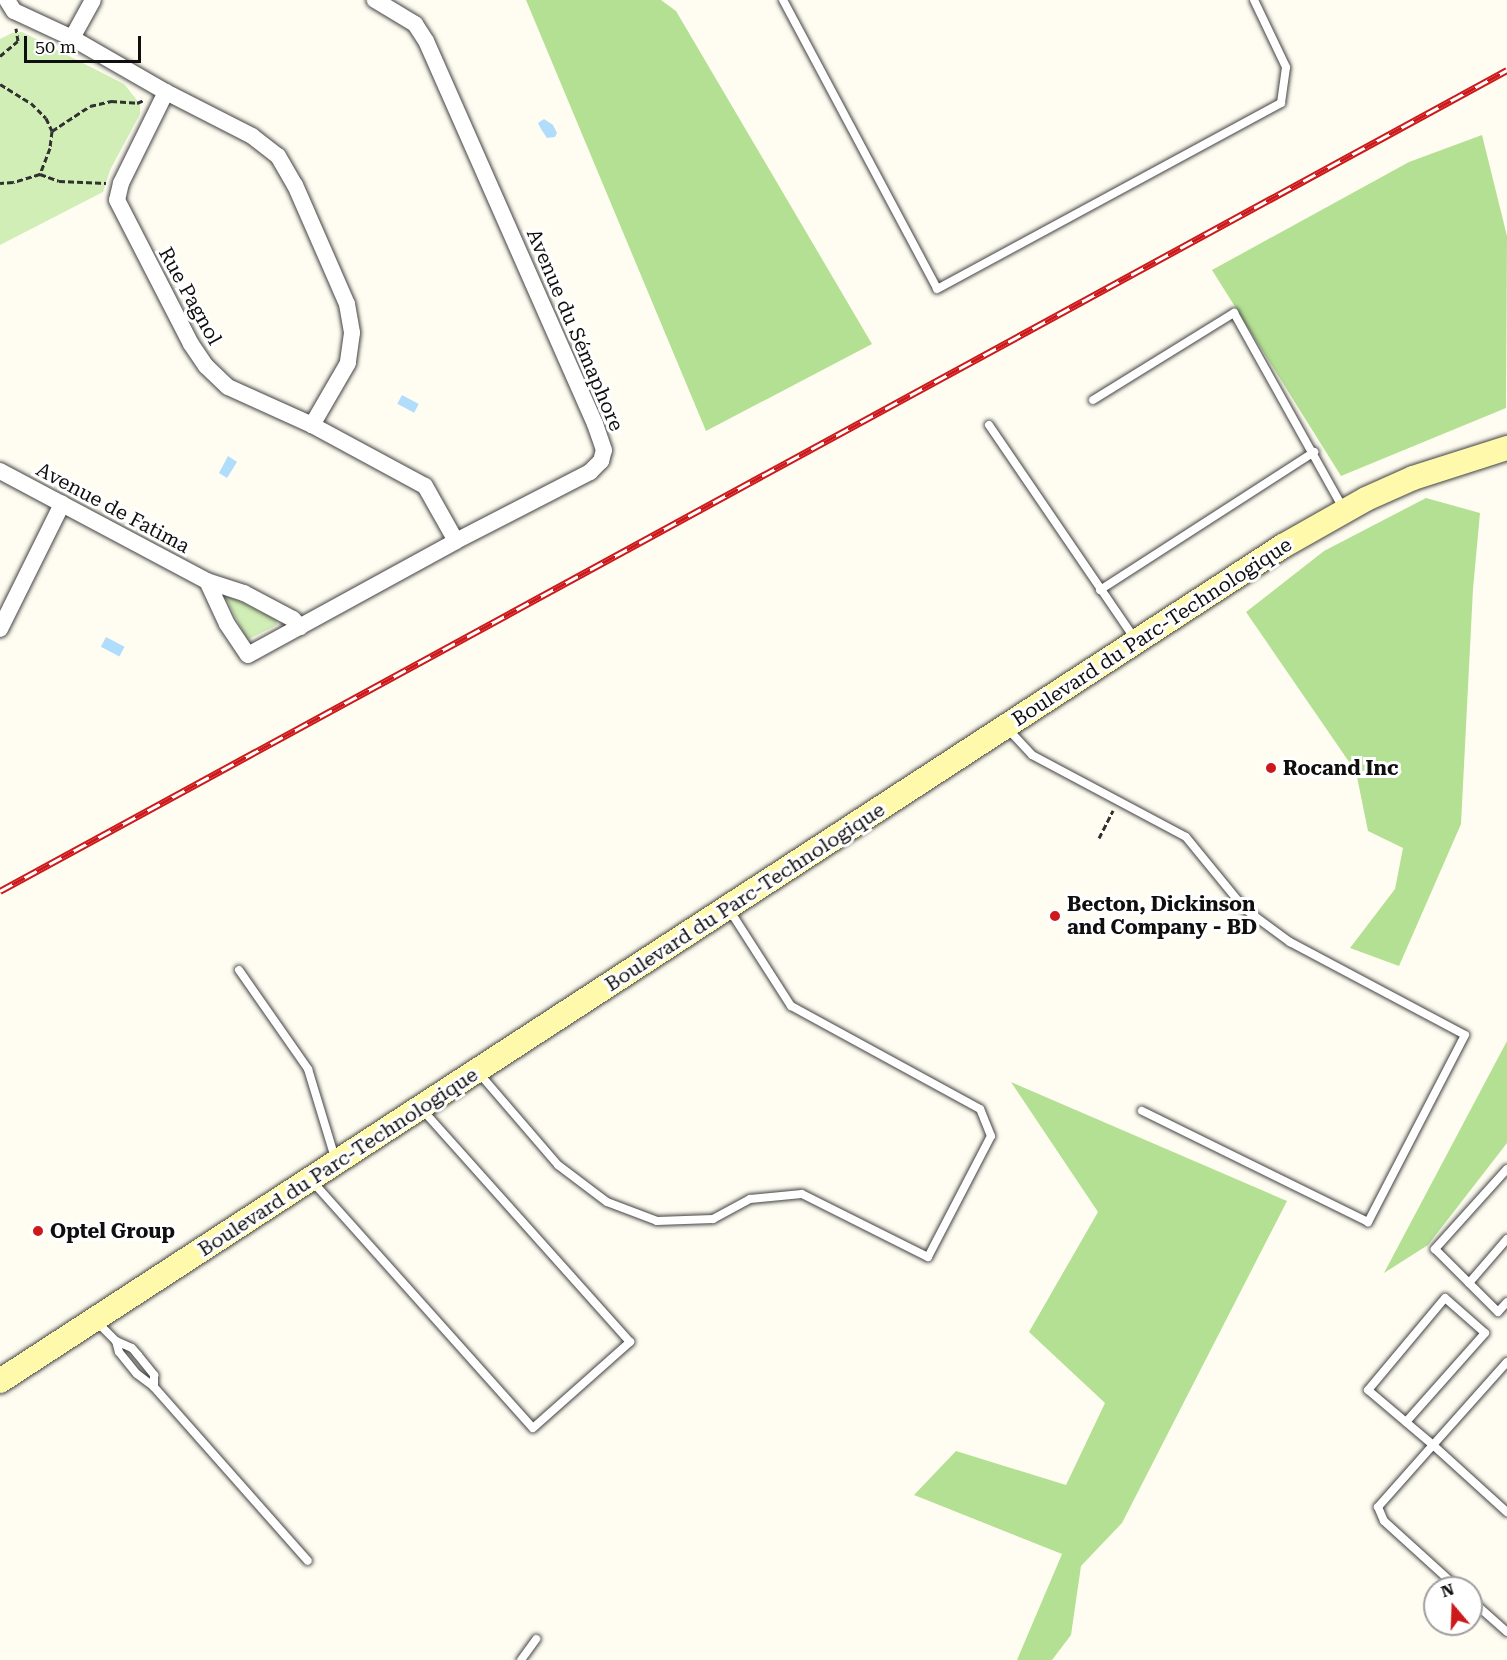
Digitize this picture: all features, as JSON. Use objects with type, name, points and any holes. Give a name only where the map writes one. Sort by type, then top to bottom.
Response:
[{"type":"street","points":[[72,38],[93,0]]},
{"type":"street","name":"Avenue du Sémaphore","points":[[207,581],[227,624],[248,655],[456,541],[590,472],[601,460],[604,450],[595,424],[426,41],[415,24],[375,0]]},
{"type":"street","points":[[7,10],[72,38],[166,92],[252,136],[278,156],[295,185],[347,304],[352,333],[348,363],[312,425]]},
{"type":"street","name":"Rue Pagnol","points":[[166,92],[121,183],[117,200],[125,220],[191,344],[206,366],[228,387],[312,425],[425,486],[456,541]]},
{"type":"street","name":"Boulevard du Parc-Technologique","points":[[0,1381],[337,1164],[1283,546],[1344,510],[1413,478],[1507,448]]},
{"type":"street","name":"Avenue de Fatima","points":[[0,471],[207,581],[244,593],[292,619],[300,627]]},
{"type":"street","points":[[0,629],[62,504]]},
{"type":"lane","points":[[783,0],[937,289],[1281,104],[1286,67],[1254,0]]},
{"type":"lane","points":[[1093,400],[1234,313],[1314,452],[1344,510]]},
{"type":"lane","points":[[989,425],[1137,642]]},
{"type":"lane","points":[[1100,590],[1314,452]]},
{"type":"lane","points":[[1006,727],[1032,755],[1186,837],[1233,897],[1274,931],[1319,960],[1465,1035],[1368,1222],[1142,1111]]},
{"type":"lane","points":[[478,1071],[558,1165],[607,1202],[657,1221],[713,1218],[750,1199],[802,1194],[928,1257],[992,1136],[980,1108],[791,1006],[728,908]]},
{"type":"lane","points":[[239,970],[308,1069],[337,1164]]},
{"type":"lane","points":[[312,1180],[533,1428],[630,1342],[422,1108]]},
{"type":"lane","points":[[1507,1169],[1435,1250],[1498,1312],[1507,1302]]},
{"type":"lane","points":[[1469,1283],[1507,1239]]},
{"type":"lane","points":[[1406,1422],[1485,1333],[1445,1298],[1368,1390],[1507,1512]]},
{"type":"lane","points":[[95,1320],[116,1341],[132,1348],[150,1368],[154,1375],[154,1387]]},
{"type":"lane","points":[[116,1341],[119,1352],[144,1382],[154,1387],[308,1561]]},
{"type":"lane","points":[[1445,1576],[1384,1521],[1378,1508],[1507,1362]]},
{"type":"lane","points":[[1483,1611],[1507,1632]]},
{"type":"lane","points":[[521,1660],[536,1639]]},
{"type":"path","points":[[0,56],[18,41],[7,10]]},
{"type":"path","points":[[0,84],[31,103],[46,118],[52,131],[50,148],[40,174]]},
{"type":"path","points":[[52,131],[90,106],[111,101],[137,103],[166,92]]},
{"type":"path","points":[[0,183],[40,174],[59,181],[121,183]]},
{"type":"path","points":[[1099,838],[1112,814]]},
{"type":"green space","points":[[526,0],[661,0],[676,11],[872,344],[706,431]]},
{"type":"green space","points":[[22,32],[124,84],[140,104],[140,114],[110,170],[103,192],[0,245],[0,39],[12,33]]},
{"type":"green space","points":[[1482,135],[1507,236],[1506,408],[1341,476],[1212,270],[1409,162]]},
{"type":"green space","points":[[1426,498],[1480,513],[1473,589],[1461,824],[1399,966],[1350,948],[1395,889],[1403,848],[1368,831],[1356,772],[1246,612],[1324,551]]},
{"type":"green space","points":[[229,596],[276,620],[277,625],[247,640],[226,598]]},
{"type":"green space","points":[[1507,1041],[1507,1143],[1428,1245],[1384,1273]]},
{"type":"green space","points":[[1011,1082],[1287,1201],[1122,1523],[1081,1566],[1071,1635],[1052,1660],[1017,1660],[1062,1554],[914,1495],[956,1451],[1066,1485],[1105,1403],[1029,1332],[1098,1212]]},
{"type":"water","points":[[544,119],[553,125],[557,133],[555,137],[547,138],[541,129],[538,123]]},
{"type":"water","points":[[402,395],[419,404],[414,413],[397,404]]},
{"type":"water","points":[[228,456],[237,462],[227,478],[219,473]]},
{"type":"water","points":[[106,637],[125,647],[119,657],[101,647]]},
{"type":"railway","points":[[0,891],[1507,70]]},
{"type":"place","name":"Rocand Inc","points":[[1271,768]]},
{"type":"place","name":"Becton, Dickinson and Company - BD","points":[[1055,916]]},
{"type":"place","name":"Optel Group","points":[[38,1231]]}]
